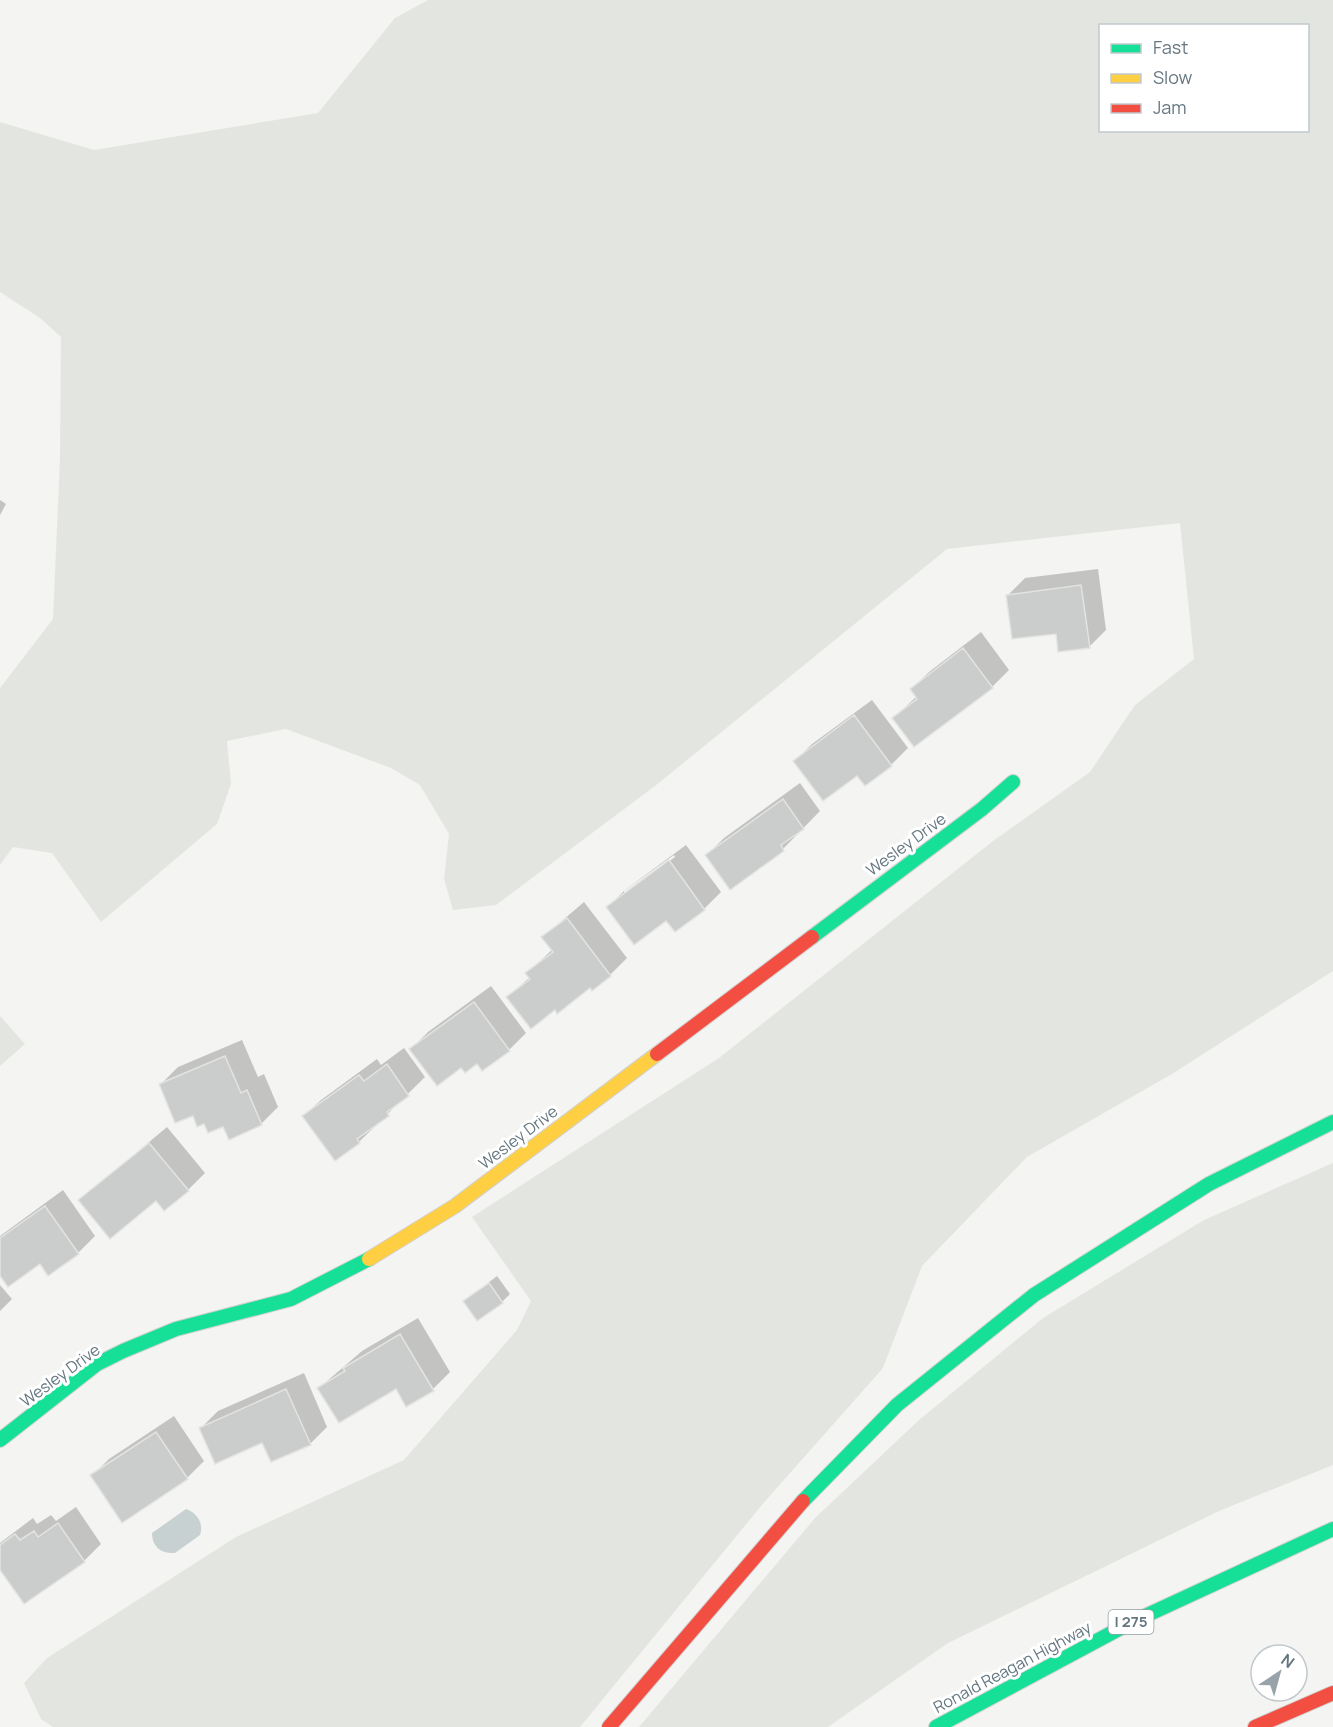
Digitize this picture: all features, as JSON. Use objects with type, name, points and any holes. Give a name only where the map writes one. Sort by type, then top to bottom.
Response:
[{"type":"main road","name":"Wesley Drive","points":[[0,1440],[97,1364],[123,1351],[176,1329],[291,1299],[348,1272],[408,1237],[455,1206],[982,809],[1014,782]]},
{"type":"main road","points":[[609,1727],[798,1507],[897,1405],[1034,1295],[1209,1184],[1333,1122]]},
{"type":"main road","name":"Ronald Reagan Highway","points":[[936,1727],[1134,1621],[1251,1564],[1333,1529]]},
{"type":"main road","points":[[1255,1727],[1333,1694]]},
{"type":"shaded area","points":[[428,0],[1333,0],[1333,971],[1172,1074],[1027,1157],[922,1266],[883,1368],[761,1506],[580,1727],[53,1727],[41,1719],[24,1683],[47,1658],[236,1537],[404,1460],[517,1330],[531,1301],[472,1217],[719,1058],[993,841],[1090,772],[1135,705],[1194,659],[1180,523],[947,549],[655,786],[496,905],[453,910],[444,879],[449,834],[420,785],[391,768],[286,729],[227,741],[231,784],[217,824],[101,922],[52,853],[13,847],[0,865],[0,688],[53,619],[60,458],[61,337],[40,318],[0,292],[0,122],[94,150],[318,113],[395,18]]},
{"type":"shaded area","points":[[0,1016],[25,1044],[0,1066]]},
{"type":"shaded area","points":[[1333,1163],[1333,1465],[1219,1511],[948,1643],[828,1727],[639,1727],[815,1518],[919,1420],[1043,1318],[1204,1220]]},
{"type":"shaded area","points":[[186,1509],[199,1519],[200,1535],[175,1553],[158,1549],[152,1533]]},
{"type":"building","points":[[1081,585],[1090,648],[1058,652],[1056,634],[1012,639],[1006,595]]},
{"type":"building","points":[[963,648],[993,688],[914,747],[892,718],[917,699],[910,689]]},
{"type":"building","points":[[854,715],[892,766],[865,786],[857,776],[823,801],[793,761]]},
{"type":"building","points":[[783,799],[804,829],[781,845],[784,851],[730,890],[705,855]]},
{"type":"building","points":[[669,860],[705,910],[675,932],[666,921],[634,945],[606,907]]},
{"type":"building","points":[[567,918],[611,976],[592,991],[590,988],[557,1014],[555,1010],[531,1029],[506,997],[530,979],[525,973],[553,952],[541,937]]},
{"type":"building","points":[[474,1002],[510,1051],[482,1071],[477,1064],[465,1073],[461,1068],[437,1086],[409,1049]]},
{"type":"building","points":[[225,1056],[241,1093],[247,1090],[262,1125],[229,1140],[223,1127],[208,1133],[204,1124],[197,1127],[193,1116],[175,1123],[159,1084]]},
{"type":"building","points":[[387,1064],[409,1096],[387,1112],[389,1116],[357,1139],[360,1143],[335,1161],[302,1116],[359,1075],[364,1081]]},
{"type":"building","points":[[149,1143],[189,1191],[164,1211],[156,1201],[110,1239],[78,1200]]},
{"type":"building","points":[[45,1206],[79,1254],[48,1276],[40,1264],[8,1287],[0,1276],[0,1238]]},
{"type":"building","points":[[489,1283],[503,1303],[477,1321],[463,1301]]},
{"type":"building","points":[[400,1334],[434,1391],[406,1407],[396,1389],[339,1423],[317,1388],[345,1371],[343,1368]]},
{"type":"building","points":[[286,1389],[311,1445],[271,1462],[262,1443],[215,1464],[199,1428]]},
{"type":"building","points":[[156,1432],[188,1479],[122,1523],[90,1475]]},
{"type":"building","points":[[58,1523],[85,1562],[24,1604],[0,1570],[0,1545],[15,1534],[20,1540],[34,1531],[38,1537]]},
{"type":"traffic: fast","points":[[812,937],[982,809],[1013,782]]},
{"type":"traffic: fast","points":[[803,1501],[897,1405],[1034,1295],[1209,1184],[1333,1122]]},
{"type":"traffic: fast","points":[[0,1440],[97,1364],[123,1351],[176,1329],[291,1299],[369,1259]]},
{"type":"traffic: fast","points":[[936,1727],[1132,1622],[1333,1529]]},
{"type":"traffic: slow","points":[[369,1259],[455,1206],[657,1054]]},
{"type":"traffic: jam","points":[[657,1054],[812,937]]},
{"type":"traffic: jam","points":[[609,1727],[803,1501]]},
{"type":"traffic: jam","points":[[1255,1727],[1333,1693]]}]
